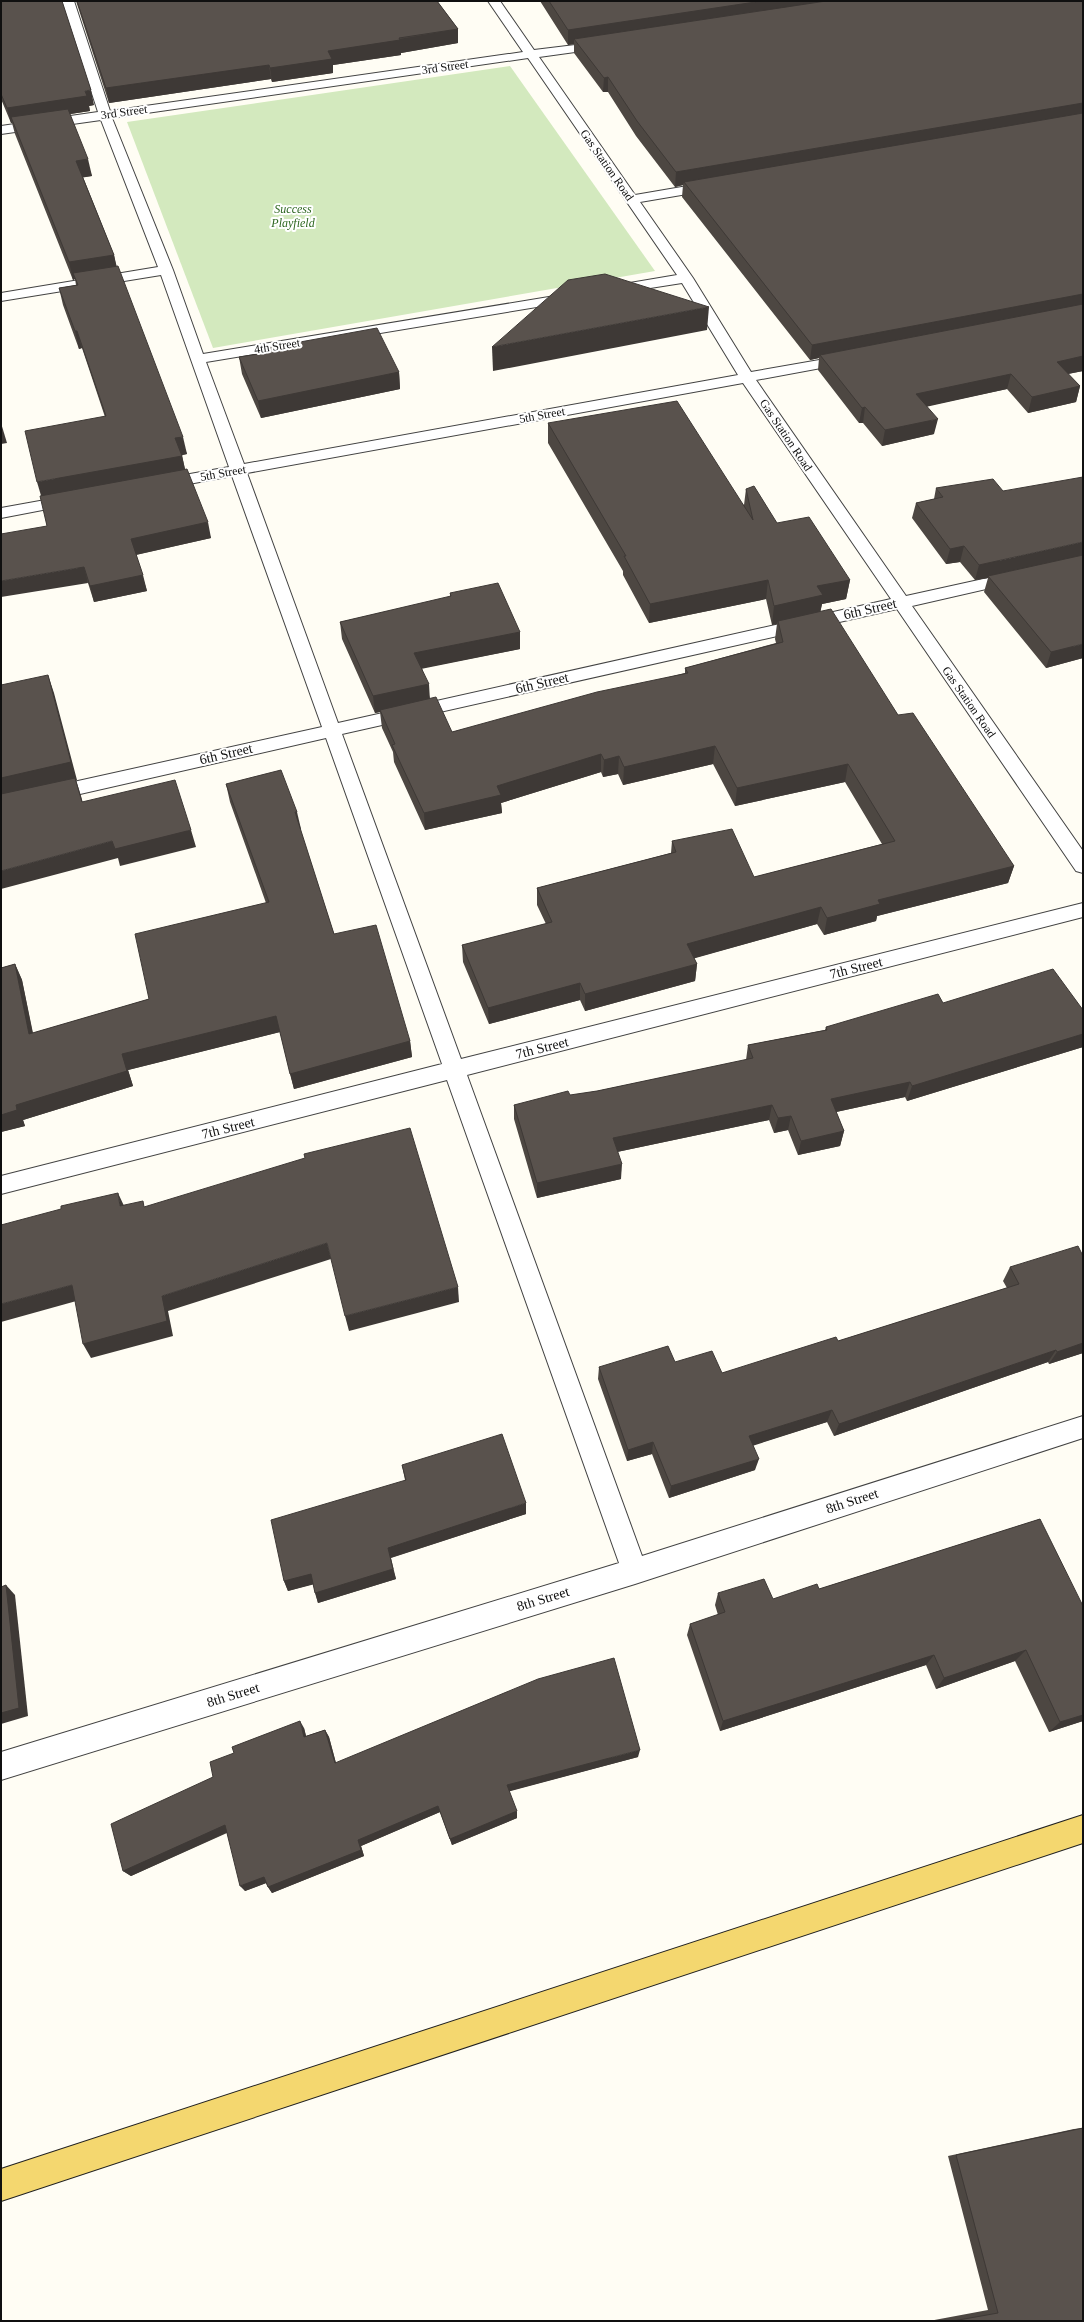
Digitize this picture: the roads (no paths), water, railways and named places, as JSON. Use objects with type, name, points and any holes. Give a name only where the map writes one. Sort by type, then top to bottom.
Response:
[{"type":"main road","points":[[1,2185],[1083,1829]]},
{"type":"street","points":[[68,1],[105,115],[166,270],[197,360],[635,1570]]},
{"type":"street","name":"Gas Station Road","points":[[494,1],[686,278],[747,378],[1083,866]]},
{"type":"street","name":"3rd Street","points":[[1,130],[617,42]]},
{"type":"street","points":[[632,200],[725,184]]},
{"type":"street","points":[[1,297],[166,270]]},
{"type":"street","points":[[599,292],[686,278]]},
{"type":"street","name":"4th Street","points":[[197,360],[583,295]]},
{"type":"street","name":"5th Street","points":[[150,486],[864,356]]},
{"type":"street","points":[[1,513],[88,497]]},
{"type":"street","name":"6th Street","points":[[1,805],[1030,574]]},
{"type":"street","name":"7th Street","points":[[1,1185],[1083,910]]},
{"type":"street","name":"8th Street","points":[[1,1766],[635,1570],[1083,1427]]},
{"type":"park label","name":"Success Playfield","points":[[293,216]]}]
